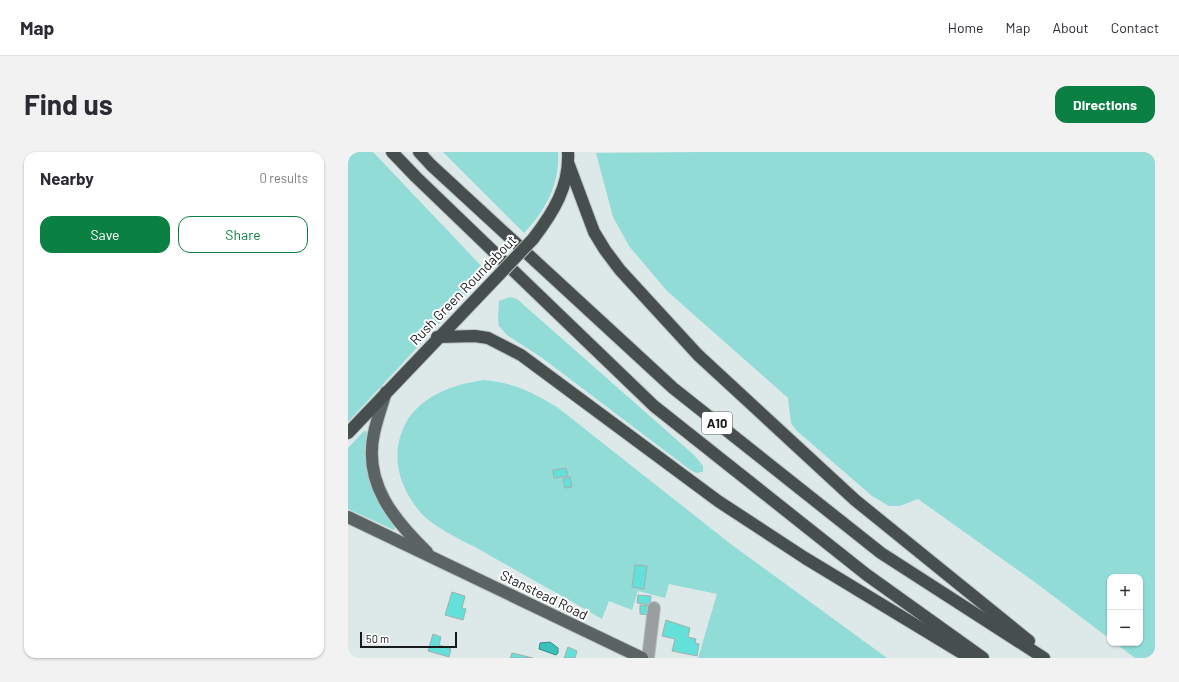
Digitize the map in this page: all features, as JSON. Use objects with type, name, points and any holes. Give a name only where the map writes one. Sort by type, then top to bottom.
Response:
[{"type":"highway","name":"A10","points":[[392,152],[416,177],[654,406],[867,575],[983,658]]},
{"type":"highway","name":"A10","points":[[419,152],[431,165],[673,388],[881,553],[1044,658]]},
{"type":"highway","name":"Rush Green Roundabout","points":[[348,433],[437,337],[533,239],[556,208],[569,164],[568,152]]},
{"type":"highway","points":[[569,164],[594,232],[605,250],[620,270],[698,355],[855,500],[1050,658]]},
{"type":"highway","points":[[437,337],[475,336],[488,338],[521,355],[718,501],[805,558],[970,658]]},
{"type":"main road","name":"Stanstead Road","points":[[386,392],[374,434],[372,454],[374,472],[390,512],[402,527],[434,558]]},
{"type":"main road","name":"Stanstead Road","points":[[348,517],[642,658]]},
{"type":"lane","points":[[648,658],[654,608]]},
{"type":"shaded area","points":[[348,152],[373,152],[487,272],[348,422]]},
{"type":"shaded area","points":[[443,152],[558,152],[558,164],[554,186],[545,206],[532,225],[524,233]]},
{"type":"shaded area","points":[[1155,152],[1155,658],[1135,658],[1119,646],[1143,646],[1143,574],[1107,574],[1107,637],[1036,583],[918,499],[900,506],[889,506],[872,496],[797,431],[791,423],[788,398],[667,291],[629,246],[613,217],[596,153]]},
{"type":"shaded area","points":[[510,297],[517,299],[694,455],[703,466],[703,472],[696,473],[689,469],[541,357],[507,335],[499,326],[499,301]]},
{"type":"shaded area","points":[[485,380],[523,389],[557,407],[732,545],[887,658],[698,658],[717,594],[669,584],[665,598],[638,591],[632,610],[609,601],[602,619],[446,532],[421,513],[408,494],[403,484],[398,463],[399,440],[409,418],[426,400],[448,389]]},
{"type":"shaded area","points":[[364,431],[367,433],[367,459],[372,483],[381,506],[395,527],[394,530],[348,509],[348,448]]},
{"type":"shaded area","points":[[550,642],[558,648],[558,653],[556,655],[539,649],[540,643]]},
{"type":"building","points":[[566,468],[568,476],[554,478],[553,470]]},
{"type":"building","points":[[570,477],[572,487],[565,488],[563,479]]},
{"type":"building","points":[[635,565],[647,566],[644,589],[632,587]]},
{"type":"building","points":[[452,592],[465,596],[462,608],[466,609],[463,620],[445,615]]},
{"type":"building","points":[[638,595],[651,596],[650,605],[637,603]]},
{"type":"building","points":[[640,605],[651,606],[651,615],[640,614]]},
{"type":"building","points":[[666,620],[690,628],[688,637],[696,639],[695,643],[699,644],[697,656],[672,651],[675,639],[662,636]]},
{"type":"building","points":[[433,634],[441,637],[439,645],[451,649],[449,657],[428,651]]},
{"type":"building","points":[[568,647],[577,651],[575,658],[564,658]]},
{"type":"building","points":[[512,653],[533,658],[510,658]]}]
